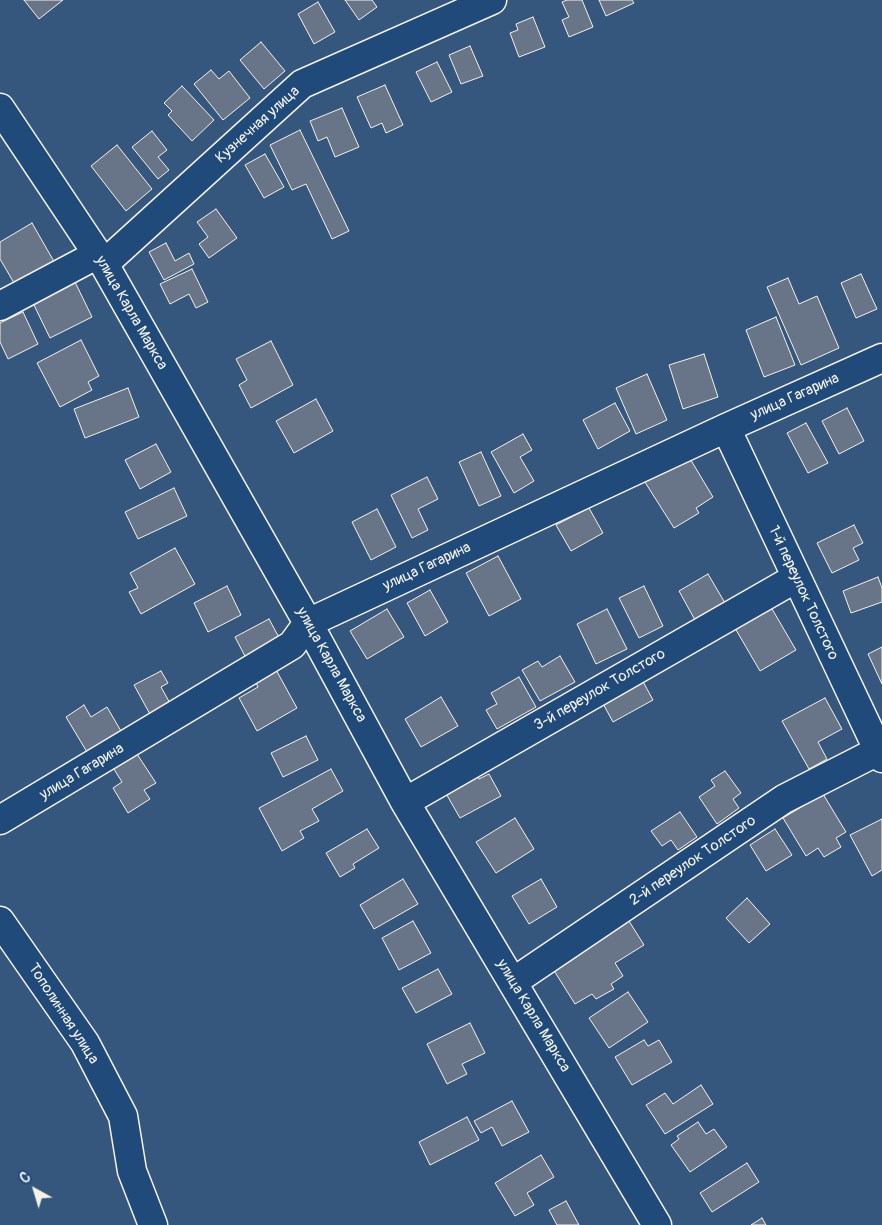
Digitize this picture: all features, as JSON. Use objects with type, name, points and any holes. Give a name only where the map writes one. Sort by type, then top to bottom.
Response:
[{"type":"street","name":"Кузнечная улица","points":[[0,306],[101,259],[302,84],[492,0]]},
{"type":"street","name":"улица Карла Маркса","points":[[0,108],[101,259],[308,622],[405,802],[657,1225]]},
{"type":"street","name":"улица Гагарина","points":[[0,820],[292,645],[308,622],[726,428],[882,358]]},
{"type":"street","name":"1-й переулок Толстого","points":[[726,428],[880,755]]},
{"type":"street","name":"3-й переулок Толстого","points":[[405,802],[796,578]]},
{"type":"street","name":"2-й переулок Толстого","points":[[513,982],[784,799],[880,755]]},
{"type":"street","name":"Тополинная улица","points":[[0,921],[85,1043],[124,1116],[132,1171],[153,1225]]},
{"type":"building","points":[[24,0],[63,0],[39,19]]},
{"type":"building","points":[[345,0],[372,0],[377,7],[359,20]]},
{"type":"building","points":[[582,0],[593,27],[569,37],[562,20],[569,17],[562,2]]},
{"type":"building","points":[[599,0],[632,0],[634,3],[606,16]]},
{"type":"building","points":[[318,2],[335,32],[314,44],[298,14]]},
{"type":"building","points":[[533,17],[545,47],[519,57],[510,33],[518,30],[516,24]]},
{"type":"building","points":[[261,42],[285,71],[264,89],[240,60]]},
{"type":"building","points":[[470,46],[483,76],[461,84],[449,55]]},
{"type":"building","points":[[437,62],[452,92],[431,102],[416,72]]},
{"type":"building","points":[[211,70],[219,79],[229,71],[250,98],[223,120],[194,84]]},
{"type":"building","points":[[385,85],[403,125],[386,133],[382,123],[371,128],[357,97]]},
{"type":"building","points":[[182,86],[214,120],[192,141],[168,115],[172,111],[164,103]]},
{"type":"building","points":[[342,108],[359,147],[335,157],[327,137],[318,141],[310,121]]},
{"type":"building","points":[[300,130],[349,231],[332,239],[306,184],[292,190],[270,145]]},
{"type":"building","points":[[152,131],[167,150],[158,157],[169,170],[158,179],[132,147]]},
{"type":"building","points":[[117,145],[152,189],[126,211],[91,166]]},
{"type":"building","points":[[265,154],[284,187],[264,198],[245,165]]},
{"type":"building","points":[[216,209],[237,238],[209,258],[199,244],[208,237],[197,222]]},
{"type":"building","points":[[32,223],[56,265],[17,288],[0,259],[0,242]]},
{"type":"building","points":[[166,243],[175,261],[189,253],[194,264],[164,280],[149,252]]},
{"type":"building","points":[[192,269],[208,302],[196,308],[189,294],[170,304],[160,284]]},
{"type":"building","points":[[861,274],[877,309],[856,318],[841,283]]},
{"type":"building","points":[[788,278],[799,304],[817,296],[839,348],[801,365],[767,287]]},
{"type":"building","points":[[74,280],[92,317],[50,338],[32,301]]},
{"type":"building","points":[[23,312],[38,344],[8,359],[0,342],[0,323]]},
{"type":"building","points":[[776,317],[795,365],[764,377],[746,330]]},
{"type":"building","points":[[81,340],[99,376],[88,382],[92,390],[60,407],[37,363]]},
{"type":"building","points":[[271,341],[293,385],[251,408],[239,385],[247,380],[236,359]]},
{"type":"building","points":[[704,354],[718,397],[683,409],[669,365]]},
{"type":"building","points":[[647,374],[667,420],[636,434],[616,388]]},
{"type":"building","points":[[128,388],[139,417],[85,438],[74,409]]},
{"type":"building","points":[[316,399],[333,431],[294,453],[276,421]]},
{"type":"building","points":[[615,403],[630,431],[598,449],[583,420]]},
{"type":"building","points":[[847,408],[864,441],[839,454],[822,421]]},
{"type":"building","points":[[806,423],[828,463],[808,473],[787,433]]},
{"type":"building","points":[[523,434],[532,450],[520,457],[534,481],[514,493],[491,452]]},
{"type":"building","points":[[156,444],[171,472],[140,489],[125,460]]},
{"type":"building","points":[[481,452],[501,496],[479,506],[459,462]]},
{"type":"building","points":[[686,452],[713,497],[696,508],[699,513],[674,528],[643,479]]},
{"type":"building","points":[[427,477],[438,499],[418,509],[428,530],[412,538],[391,495]]},
{"type":"building","points":[[174,488],[187,516],[138,539],[125,512]]},
{"type":"building","points":[[589,508],[603,533],[571,551],[556,525]]},
{"type":"building","points":[[377,509],[396,547],[371,560],[352,522]]},
{"type":"building","points":[[854,525],[863,543],[853,548],[859,560],[832,573],[817,543]]},
{"type":"building","points":[[175,548],[195,584],[141,614],[129,592],[138,588],[130,573]]},
{"type":"building","points":[[498,556],[521,599],[489,616],[466,573]]},
{"type":"building","points":[[708,574],[725,603],[695,620],[679,591]]},
{"type":"building","points":[[878,577],[882,588],[882,602],[851,613],[843,591]]},
{"type":"building","points":[[227,586],[241,615],[208,632],[194,603]]},
{"type":"building","points":[[644,586],[663,626],[639,638],[619,598]]},
{"type":"building","points":[[430,590],[448,622],[425,636],[407,603]]},
{"type":"building","points":[[768,602],[796,650],[760,671],[732,623]]},
{"type":"building","points":[[387,609],[404,637],[367,659],[350,631]]},
{"type":"building","points":[[607,609],[627,649],[596,664],[577,624]]},
{"type":"building","points":[[269,619],[282,643],[248,662],[235,637]]},
{"type":"building","points":[[882,647],[882,684],[868,654]]},
{"type":"building","points":[[560,656],[575,682],[540,701],[522,670],[538,661],[542,667]]},
{"type":"building","points":[[275,668],[297,708],[257,731],[239,698],[258,687],[254,679]]},
{"type":"building","points":[[161,671],[168,683],[161,687],[171,705],[151,716],[134,685]]},
{"type":"building","points":[[519,677],[536,707],[497,729],[486,710],[497,704],[491,693]]},
{"type":"building","points":[[641,678],[653,700],[613,722],[601,700]]},
{"type":"building","points":[[441,697],[458,726],[421,747],[405,719]]},
{"type":"building","points":[[825,698],[842,729],[818,742],[827,759],[809,769],[782,721]]},
{"type":"building","points":[[84,705],[91,717],[107,707],[121,731],[87,752],[66,717]]},
{"type":"building","points":[[306,736],[318,760],[283,777],[271,753]]},
{"type":"building","points":[[135,751],[156,783],[144,790],[150,799],[128,813],[113,788],[122,782],[112,766]]},
{"type":"building","points":[[331,769],[343,791],[312,809],[319,821],[300,831],[304,838],[282,851],[259,808]]},
{"type":"building","points":[[725,771],[741,793],[733,799],[739,808],[717,824],[699,797],[715,786],[711,780]]},
{"type":"building","points":[[476,773],[479,779],[489,774],[501,796],[460,818],[444,790]]},
{"type":"building","points":[[823,794],[846,832],[836,838],[841,847],[824,857],[818,848],[806,856],[783,818]]},
{"type":"building","points":[[680,812],[697,837],[678,850],[671,840],[662,846],[651,831]]},
{"type":"building","points":[[515,818],[534,849],[496,873],[476,842]]},
{"type":"building","points":[[882,819],[882,870],[872,876],[850,835]]},
{"type":"building","points":[[367,829],[379,848],[353,864],[355,868],[340,877],[326,853]]},
{"type":"building","points":[[775,829],[792,855],[766,871],[750,845]]},
{"type":"building","points":[[403,879],[418,904],[374,929],[360,905]]},
{"type":"building","points":[[541,879],[557,907],[529,924],[512,896]]},
{"type":"building","points":[[747,898],[770,924],[749,943],[726,918]]},
{"type":"building","points":[[413,921],[431,953],[399,970],[382,938]]},
{"type":"building","points":[[629,921],[644,945],[615,963],[623,976],[611,984],[614,989],[596,999],[592,994],[575,1004],[553,969]]},
{"type":"building","points":[[438,969],[452,994],[416,1013],[402,988]]},
{"type":"building","points":[[628,992],[648,1022],[609,1048],[589,1018]]},
{"type":"building","points":[[470,1023],[485,1053],[462,1064],[467,1074],[447,1084],[427,1044]]},
{"type":"building","points":[[644,1040],[648,1046],[659,1040],[672,1062],[632,1085],[615,1057]]},
{"type":"building","points":[[701,1085],[713,1104],[665,1134],[646,1105],[665,1093],[673,1104]]},
{"type":"building","points":[[512,1101],[529,1132],[502,1146],[492,1127],[481,1133],[474,1121]]},
{"type":"building","points":[[467,1117],[479,1140],[430,1165],[419,1142]]},
{"type":"building","points":[[698,1122],[706,1134],[714,1129],[727,1147],[690,1172],[671,1145],[679,1139],[677,1136]]},
{"type":"building","points":[[541,1155],[554,1177],[527,1193],[534,1205],[515,1216],[495,1183]]},
{"type":"building","points":[[747,1163],[759,1182],[712,1212],[700,1193]]},
{"type":"building","points":[[566,1201],[579,1225],[557,1225],[549,1210]]},
{"type":"building","points":[[762,1218],[766,1225],[751,1225]]}]
